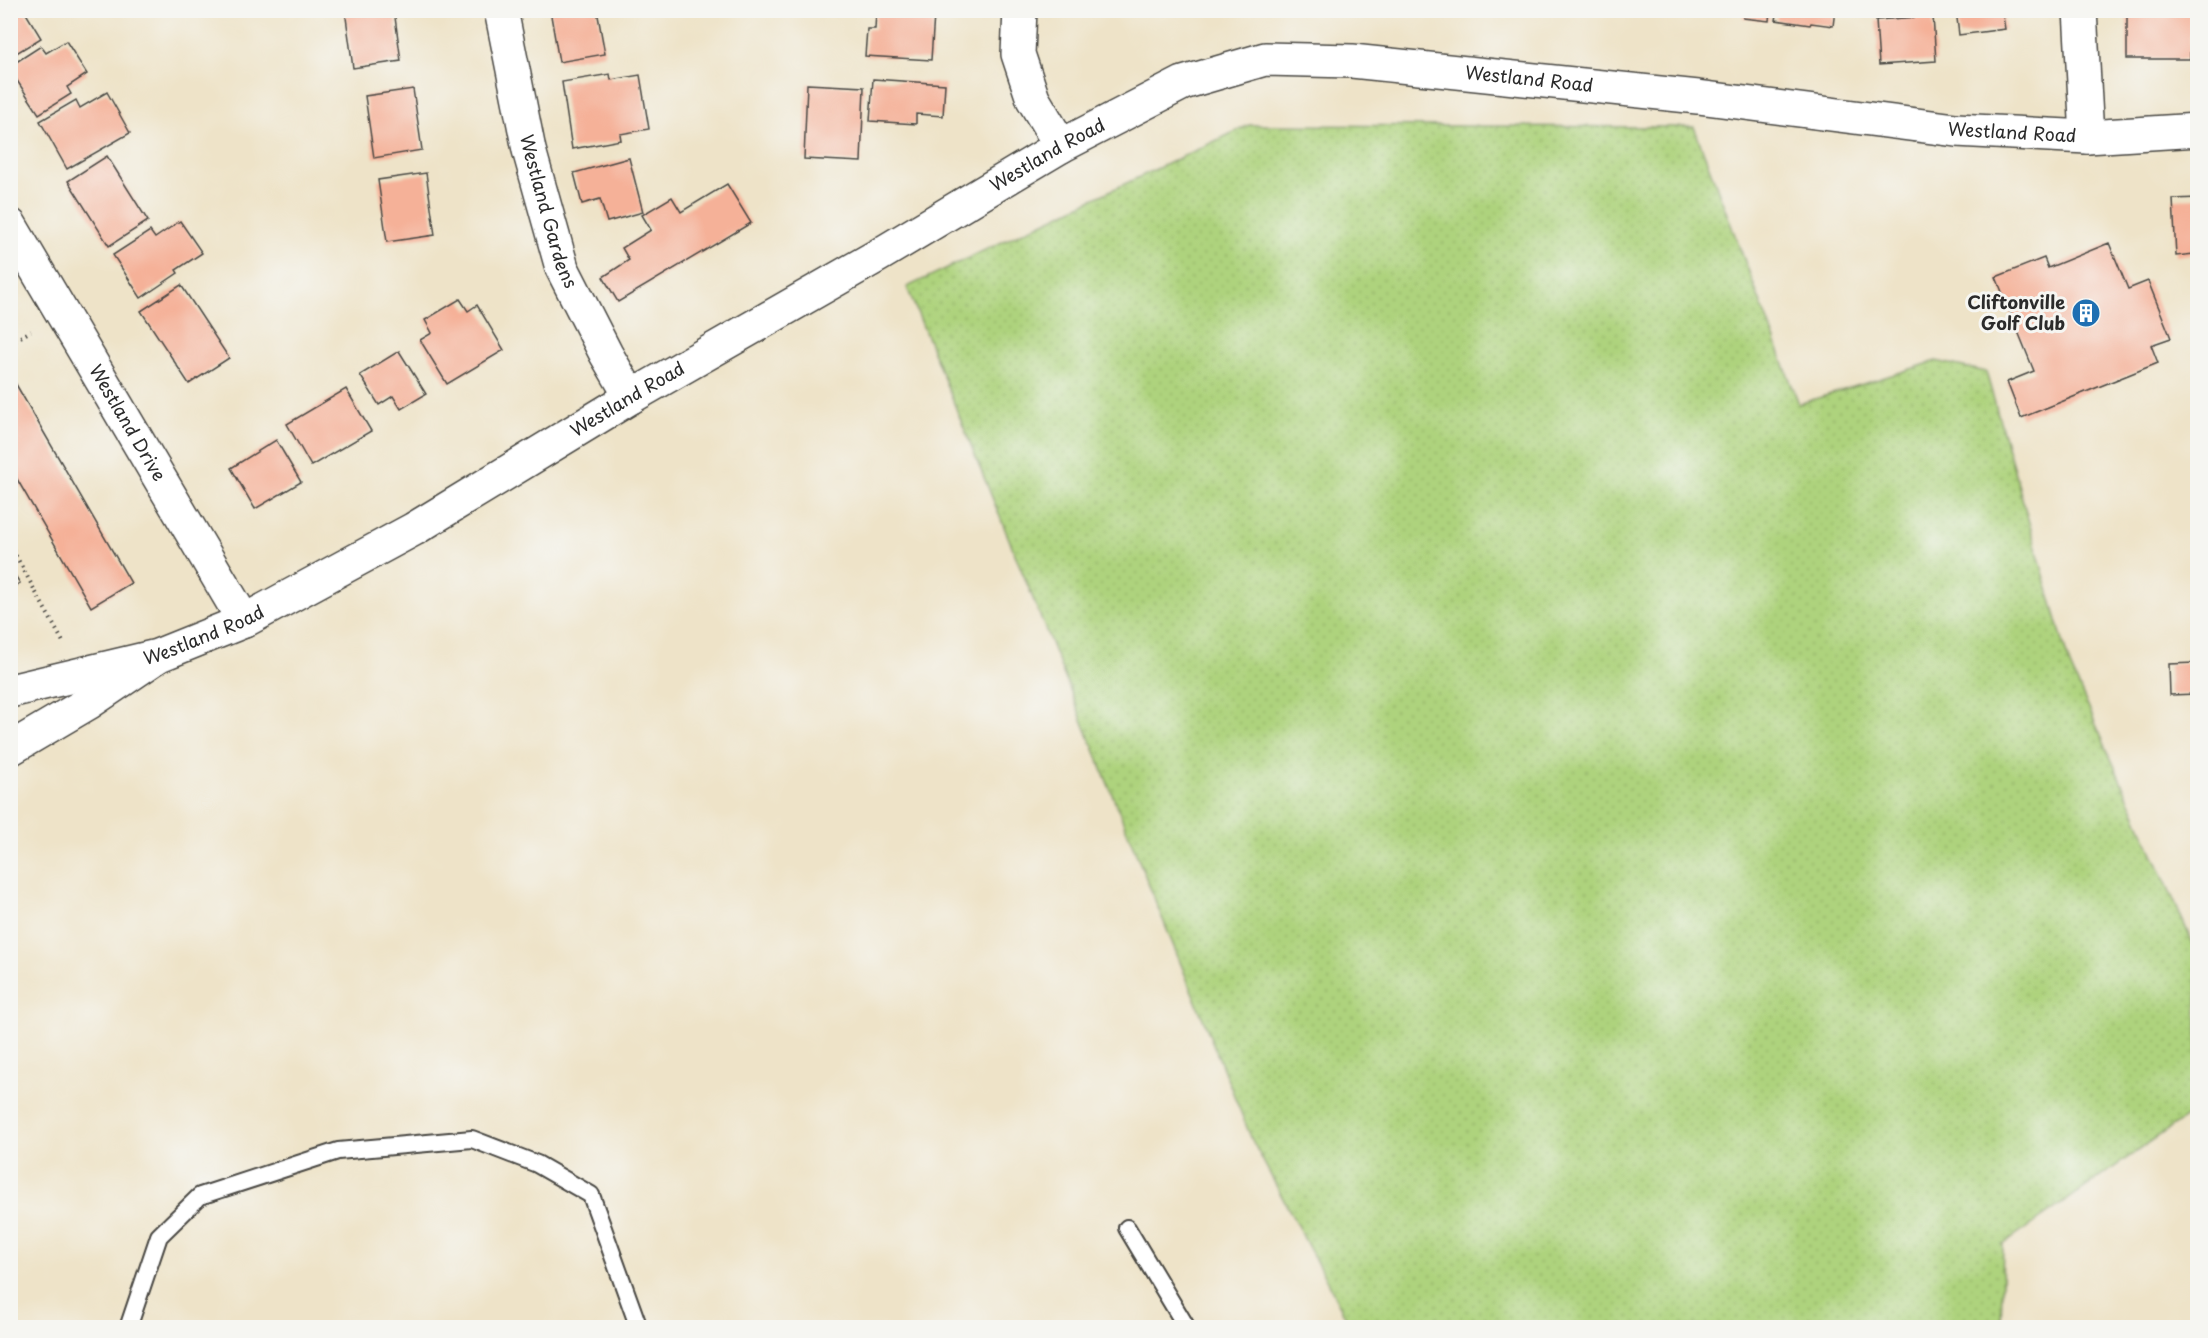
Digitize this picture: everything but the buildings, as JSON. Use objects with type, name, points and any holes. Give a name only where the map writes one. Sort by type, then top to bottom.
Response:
[{"type":"street","name":"Westland Gardens","points":[[501,10],[529,150],[562,268],[631,397]]},
{"type":"street","points":[[1020,10],[1018,54],[1034,99],[1061,146]]},
{"type":"street","points":[[2080,10],[2087,137]]},
{"type":"street","name":"Westland Road","points":[[10,691],[157,656],[244,621],[414,529],[631,397],[879,255],[1061,146],[1183,83],[1265,59],[1352,61],[1698,97],[1956,130],[2087,137],[2198,130]]},
{"type":"street","name":"Westland Drive","points":[[10,225],[244,621]]},
{"type":"street","points":[[10,749],[88,703],[157,656]]},
{"type":"lane","points":[[128,1328],[159,1236],[200,1196],[338,1151],[472,1139],[537,1164],[591,1195],[639,1328]]},
{"type":"lane","points":[[1127,1228],[1187,1328]]},
{"type":"path","points":[[10,545],[80,675]]},
{"type":"green space","name":"Cliftonville Golf Club","points":[[1249,125],[1694,127],[1799,404],[1936,361],[1986,372],[2070,666],[2197,953],[2197,1109],[2003,1245],[2001,1327],[1351,1327],[1252,1140],[907,287]]},
{"type":"place","name":"Cliftonville Golf Club","points":[[2086,313]]}]
